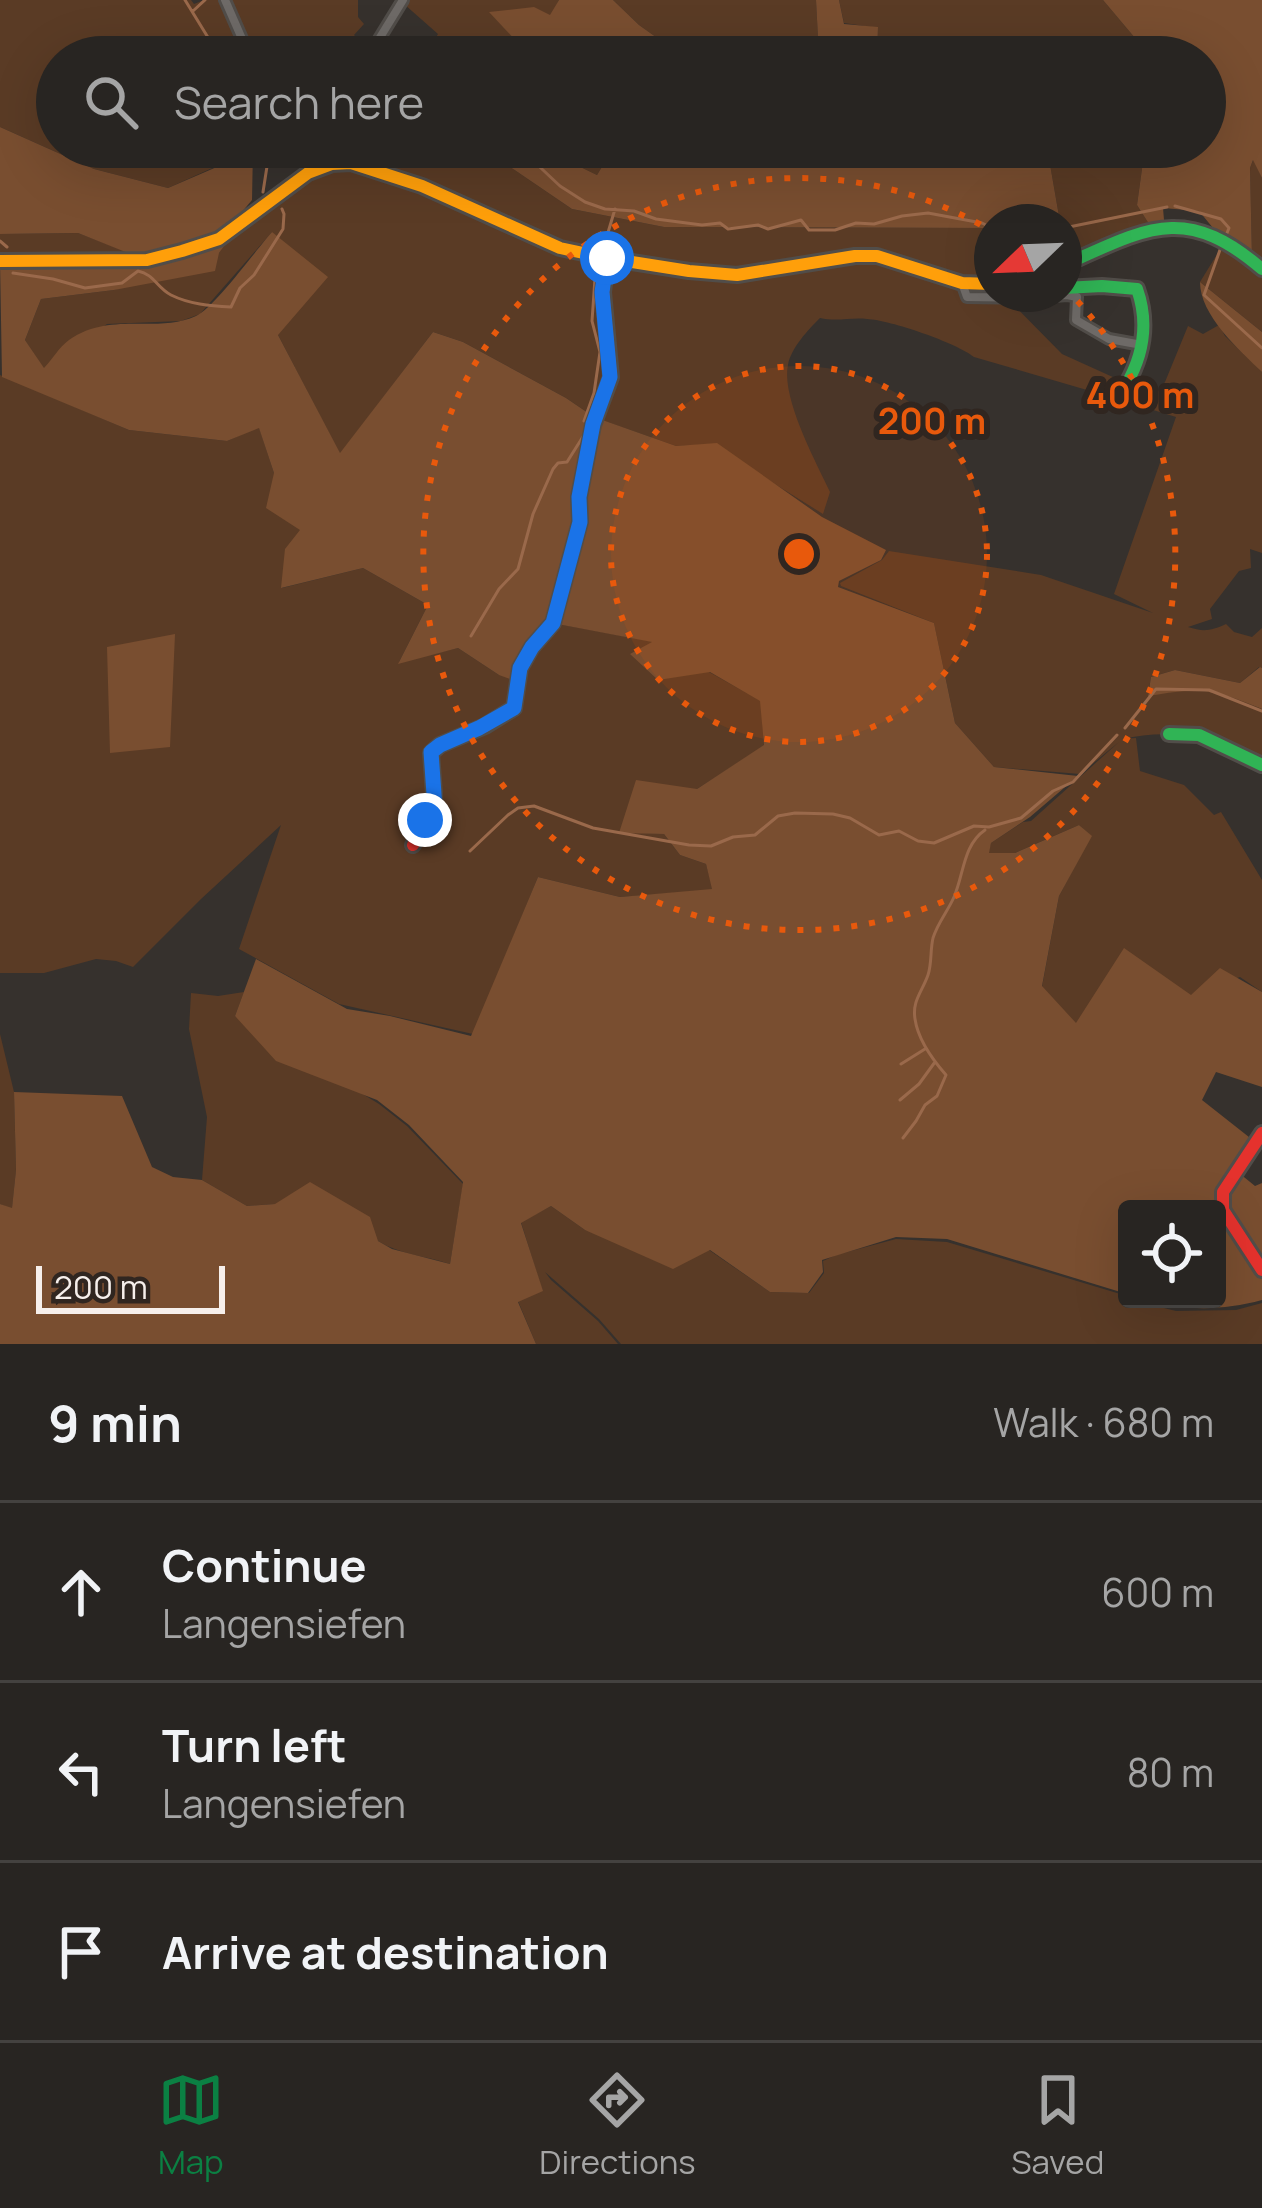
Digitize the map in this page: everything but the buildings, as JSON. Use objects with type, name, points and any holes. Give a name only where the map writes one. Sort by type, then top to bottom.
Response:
[{"type":"main road","points":[[0,261],[147,260],[182,251],[220,239],[319,168]]},
{"type":"main road","points":[[374,168],[560,248],[607,258],[736,275],[877,256],[974,283]]},
{"type":"main road","points":[[1082,258],[1149,230],[1184,227],[1216,236],[1262,269]]},
{"type":"main road","points":[[413,845],[435,808],[431,752],[514,708],[520,668],[553,623],[580,522],[579,497],[593,424],[610,377],[602,292],[607,258]]},
{"type":"main road","points":[[1082,287],[1137,289],[1146,312],[1135,372],[1126,385]]},
{"type":"main road","points":[[1169,734],[1199,735],[1262,765]]},
{"type":"main road","points":[[1262,1133],[1223,1192],[1223,1210],[1262,1270]]},
{"type":"street","points":[[225,0],[241,36]]},
{"type":"street","points":[[381,36],[403,0]]},
{"type":"street","points":[[962,283],[968,297],[974,297]]},
{"type":"street","points":[[1076,312],[1076,320],[1109,339],[1142,345]]},
{"type":"shaded area","points":[[0,0],[191,0],[194,4],[223,0],[239,36],[36,36],[36,143],[0,127]]},
{"type":"shaded area","points":[[226,0],[358,0],[358,17],[364,24],[355,36],[242,36]]},
{"type":"shaded area","points":[[406,0],[559,0],[551,16],[490,12],[512,36],[437,36],[404,4]]},
{"type":"shaded area","points":[[559,0],[613,0],[654,36],[511,36],[489,12],[534,7],[550,15]]},
{"type":"shaded area","points":[[613,0],[816,0],[818,36],[654,36]]},
{"type":"shaded area","points":[[816,0],[839,0],[844,24],[878,27],[878,36],[818,36]]},
{"type":"shaded area","points":[[839,0],[1103,0],[1133,36],[878,36],[878,28],[844,23]]},
{"type":"shaded area","points":[[1103,0],[1262,0],[1262,178],[1253,160],[1252,258],[1218,234],[1199,211],[1163,208],[1164,220],[1149,224],[1137,205],[1142,168],[1226,168],[1226,36],[1133,36]]},
{"type":"shaded area","points":[[0,127],[36,143],[36,168],[92,168],[168,188],[214,168],[253,168],[252,200],[221,237],[229,239],[215,271],[41,299],[25,340],[44,368],[65,343],[85,331],[196,316],[272,232],[328,277],[278,335],[340,453],[433,332],[463,342],[594,417],[676,446],[717,443],[822,517],[886,550],[881,560],[839,581],[838,587],[934,623],[955,723],[994,767],[1078,776],[991,843],[989,853],[1015,853],[1079,825],[1092,836],[1059,896],[1042,986],[1076,1023],[1124,948],[1191,995],[1220,968],[1262,992],[1262,1087],[1216,1072],[1202,1100],[1254,1141],[1224,1200],[1118,1200],[1118,1291],[947,1239],[896,1237],[822,1260],[823,1272],[808,1293],[770,1292],[710,1250],[673,1269],[585,1230],[551,1206],[521,1223],[543,1291],[518,1302],[536,1344],[0,1344],[0,1204],[12,1208],[14,1092],[122,1096],[152,1167],[173,1177],[202,1180],[247,1206],[275,1204],[310,1182],[370,1217],[378,1241],[450,1264],[463,1182],[409,1125],[377,1100],[276,1061],[235,1016],[256,959],[347,1009],[471,1036],[538,877],[620,897],[712,889],[706,864],[680,855],[664,834],[619,833],[636,780],[697,789],[764,745],[760,701],[710,672],[658,680],[630,654],[652,642],[552,623],[516,681],[458,648],[398,664],[428,605],[363,568],[281,588],[285,549],[300,530],[266,508],[274,473],[259,428],[227,441],[129,430],[2,377],[0,261],[143,259],[78,233],[0,234]]},
{"type":"shaded area","points":[[1254,158],[1262,178],[1262,266],[1252,258],[1250,168]]},
{"type":"shaded area","points":[[92,168],[212,168],[168,188]]},
{"type":"shaded area","points":[[335,168],[375,174],[559,251],[605,260],[609,377],[594,417],[463,342],[433,332],[340,454],[278,335],[272,232],[200,314],[181,321],[107,324],[44,369],[25,340],[41,299],[114,290],[219,253],[228,238],[302,180]]},
{"type":"shaded area","points":[[382,168],[512,168],[572,209],[664,227],[974,228],[974,282],[877,255],[737,273],[688,270],[561,246]]},
{"type":"shaded area","points":[[512,168],[582,168],[597,175],[601,168],[1051,168],[1057,204],[974,204],[974,228],[664,227],[572,209]]},
{"type":"shaded area","points":[[1051,168],[1142,168],[1137,205],[1149,224],[1082,254],[1082,204],[1057,204]]},
{"type":"shaded area","points":[[78,233],[141,257],[0,259],[0,234]]},
{"type":"shaded area","points":[[1224,243],[1262,272],[1262,332],[1200,282]]},
{"type":"shaded area","points":[[608,261],[737,279],[875,261],[974,284],[974,312],[1021,312],[1062,354],[1126,383],[1121,400],[974,357],[891,323],[820,318],[793,352],[787,379],[801,430],[830,492],[823,514],[717,444],[676,446],[596,418],[612,378]]},
{"type":"shaded area","points":[[1200,282],[1262,332],[1262,372],[1214,319]]},
{"type":"shaded area","points":[[1219,325],[1262,372],[1262,553],[1250,549],[1251,568],[1239,571],[1210,609],[1212,619],[1188,627],[1207,630],[1226,624],[1252,637],[1262,628],[1262,668],[1240,683],[1175,670],[1151,677],[1148,695],[1185,690],[1225,693],[1262,709],[1262,763],[1194,737],[1159,734],[1122,739],[1136,738],[1140,771],[1184,785],[1214,815],[1221,812],[1262,880],[1262,992],[1240,977],[1192,995],[1075,1024],[1042,987],[1059,896],[1091,836],[1079,825],[1015,853],[988,854],[991,843],[1031,821],[1119,742],[1080,774],[994,767],[955,723],[934,623],[840,583],[882,560],[889,551],[1041,575],[1153,613],[1114,594],[1176,417],[1124,401],[1127,387],[1154,397],[1188,326],[1203,334]]},
{"type":"shaded area","points":[[0,375],[129,430],[227,441],[259,427],[301,530],[282,588],[363,568],[428,605],[399,662],[458,648],[499,675],[521,669],[553,623],[655,642],[761,701],[764,746],[620,832],[664,834],[680,855],[706,864],[713,890],[620,897],[538,877],[473,1034],[339,1004],[239,949],[281,825],[133,967],[96,959],[44,973],[0,973]]},
{"type":"shaded area","points":[[175,634],[170,747],[110,753],[107,647]]},
{"type":"shaded area","points":[[1260,667],[1262,709],[1206,692],[1148,696],[1151,677],[1175,670],[1240,683]]},
{"type":"shaded area","points":[[244,992],[235,1016],[379,1104],[463,1184],[450,1264],[395,1249],[275,1204],[247,1206],[202,1180],[207,1117],[189,1029],[191,993]]},
{"type":"shaded area","points":[[0,1034],[14,1092],[12,1209],[0,1204]]},
{"type":"shaded area","points":[[1239,1173],[1255,1186],[1262,1183],[1262,1268],[1226,1213],[1228,1190]]},
{"type":"shaded area","points":[[551,1206],[585,1230],[709,1250],[770,1292],[809,1293],[824,1273],[823,1261],[836,1255],[896,1239],[947,1242],[1118,1293],[1118,1308],[1236,1310],[1262,1303],[1262,1344],[621,1344],[545,1272],[618,1344],[536,1344],[518,1301],[542,1290],[521,1222]]},
{"type":"shaded area","points":[[1226,1216],[1262,1271],[1262,1300],[1226,1306]]},
{"type":"waterway","points":[[185,0],[207,36]]},
{"type":"waterway","points":[[193,11],[205,0]]},
{"type":"waterway","points":[[263,192],[267,168]]},
{"type":"waterway","points":[[541,168],[585,202],[605,209],[702,225],[720,223],[728,229],[758,225],[768,229],[801,220],[809,230],[835,230],[928,213],[974,222]]},
{"type":"waterway","points":[[1175,206],[1221,219],[1229,228],[1225,238]]},
{"type":"waterway","points":[[1082,224],[1167,207]]},
{"type":"waterway","points":[[13,273],[85,288],[122,283],[138,271],[178,298],[231,307],[283,229],[282,209]]},
{"type":"waterway","points":[[604,246],[615,209]]},
{"type":"waterway","points":[[0,241],[7,247]]},
{"type":"waterway","points":[[1221,247],[1204,295],[1262,348]]},
{"type":"waterway","points":[[584,421],[600,352],[592,321],[596,264]]},
{"type":"waterway","points":[[471,636],[499,589],[518,569],[533,514],[553,469],[567,462],[584,435]]},
{"type":"waterway","points":[[1125,728],[1156,689],[1209,690],[1262,711]]},
{"type":"waterway","points":[[470,851],[508,815],[534,806],[593,828],[689,845],[711,846],[755,835],[778,816],[795,813],[833,814],[879,835],[899,831],[934,843],[974,826],[1021,818],[1053,791],[1073,782],[1117,735]]},
{"type":"waterway","points":[[903,1138],[925,1105],[937,1096],[946,1075],[922,1042],[914,1013],[929,970],[935,932],[954,897],[968,852],[985,830]]},
{"type":"waterway","points":[[901,1064],[925,1049]]},
{"type":"waterway","points":[[900,1100],[935,1062]]},
{"type":"traffic: fast","points":[[1082,257],[1143,233],[1187,229],[1235,248],[1262,269]]},
{"type":"traffic: fast","points":[[1082,287],[1137,289],[1143,338],[1126,385]]},
{"type":"traffic: fast","points":[[1169,734],[1199,735],[1262,765]]},
{"type":"traffic: slow","points":[[0,261],[147,260],[182,251],[219,239],[321,168]]},
{"type":"traffic: slow","points":[[366,168],[422,186],[560,248],[607,258],[737,275],[877,256],[974,283]]},
{"type":"traffic: jam","points":[[413,845],[435,808],[431,753],[514,708],[520,668],[553,623],[580,522],[579,497],[593,425],[611,377],[603,292],[607,258]]},
{"type":"traffic: jam","points":[[1262,1133],[1223,1192],[1223,1210],[1262,1270]]},
{"type":"route","points":[[425,820],[435,808],[431,752],[514,708],[520,668],[553,623],[580,522],[579,497],[593,424],[610,377],[602,292],[607,258]]}]
